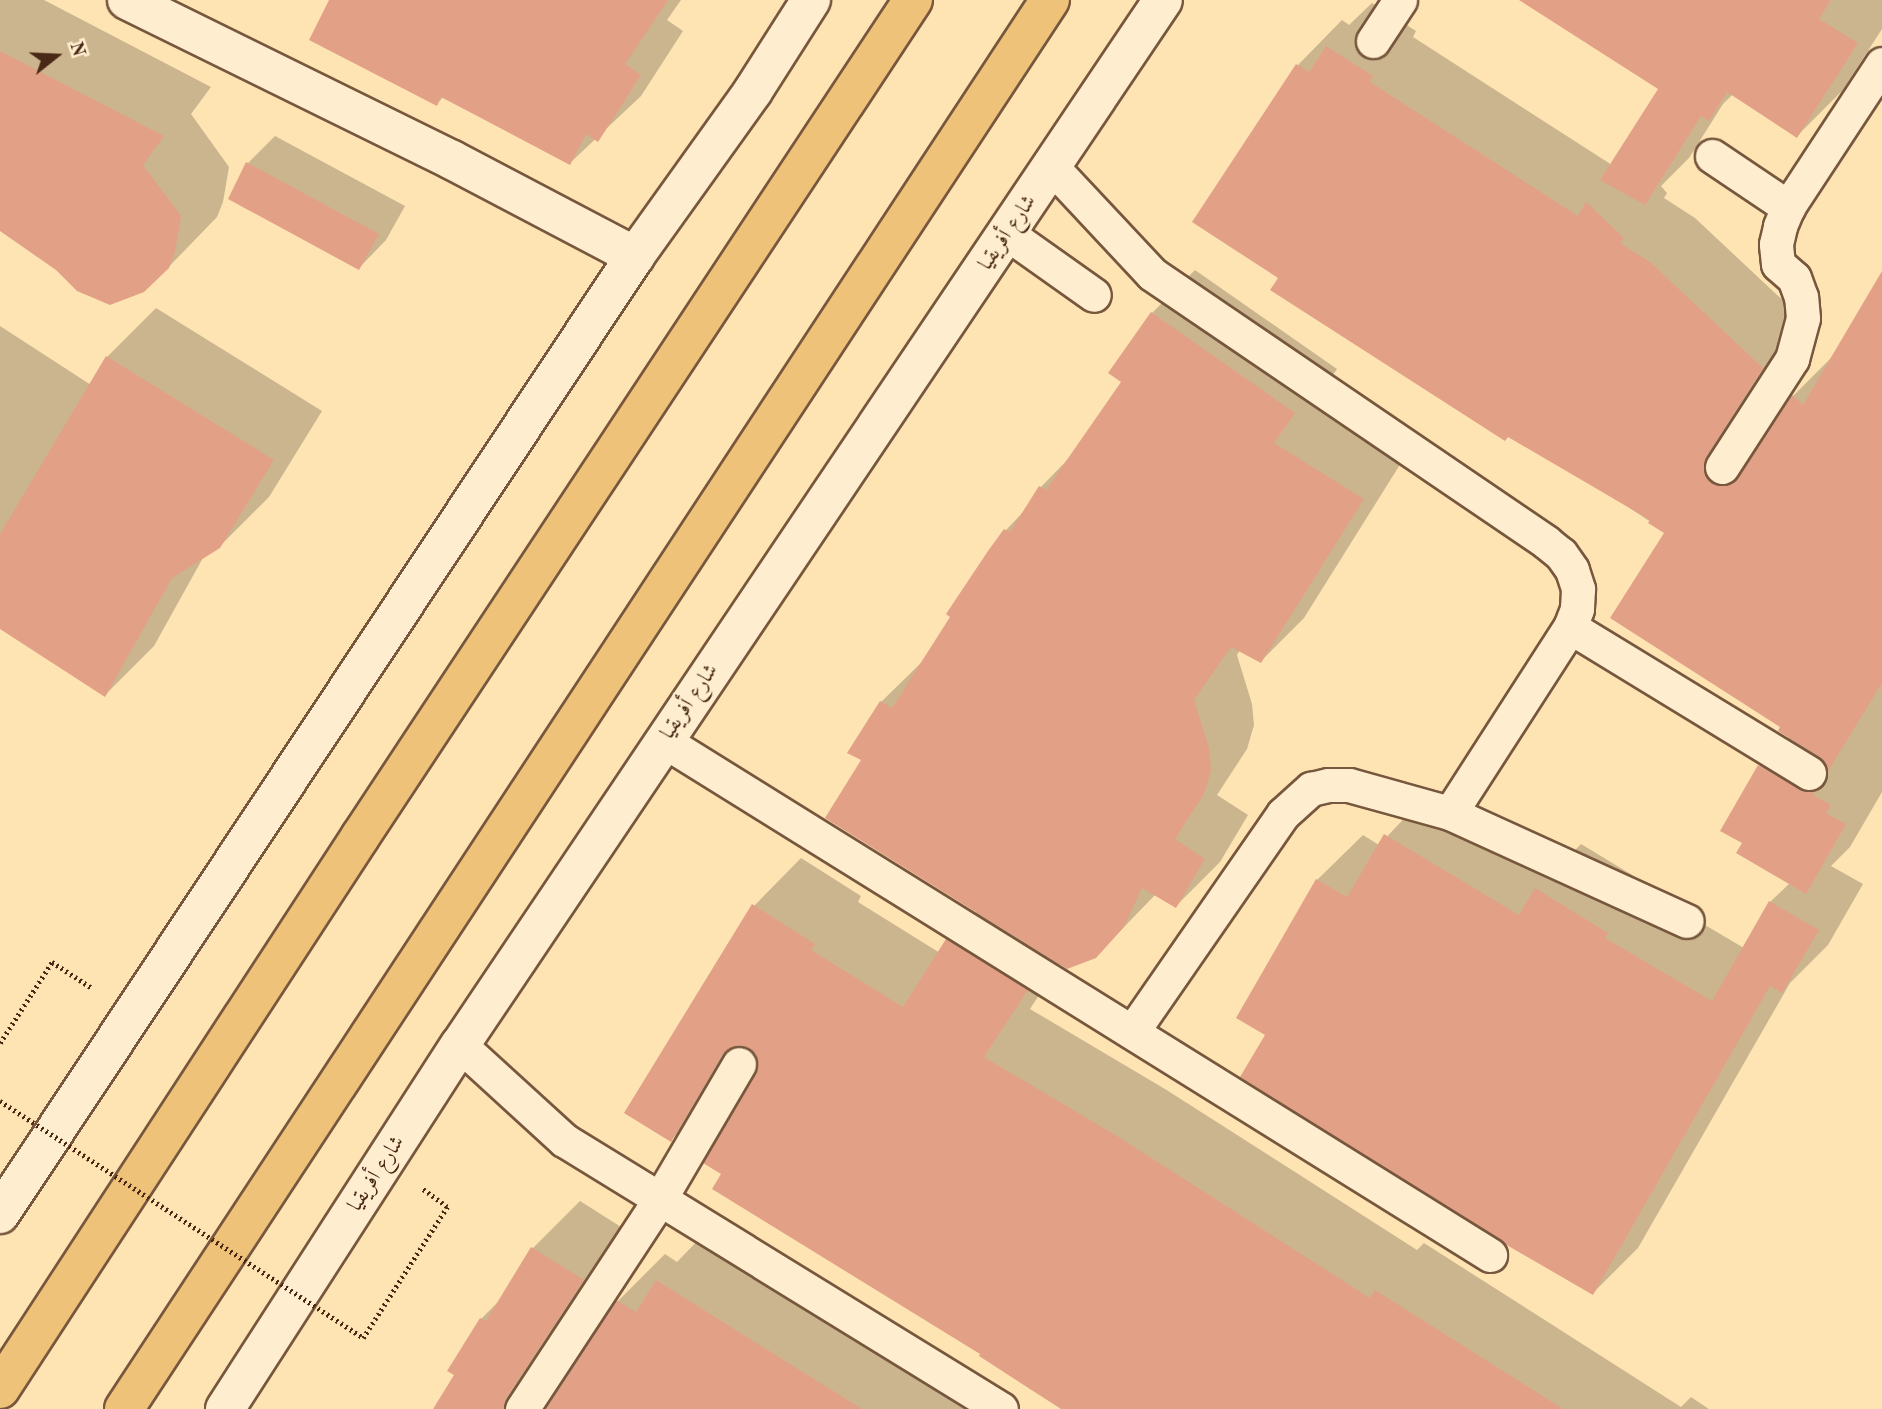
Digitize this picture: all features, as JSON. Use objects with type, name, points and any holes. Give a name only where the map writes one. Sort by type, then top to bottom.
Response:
[{"type":"highway","points":[[0,1388],[360,837],[914,0]]},
{"type":"highway","points":[[124,1409],[1050,0]]},
{"type":"street","points":[[127,0],[452,160],[635,256]]},
{"type":"street","points":[[1,1209],[635,256],[753,91],[811,0]]},
{"type":"street","name":"شارع أفريقيا","points":[[225,1409],[460,1045],[1163,0]]},
{"type":"lane","points":[[1373,41],[1400,0]]},
{"type":"lane","points":[[1722,467],[1793,359],[1803,318],[1801,297],[1794,278],[1778,264],[1776,244],[1788,207],[1882,64]]},
{"type":"lane","points":[[1712,156],[1788,207]]},
{"type":"lane","points":[[1052,167],[1152,274],[1561,554],[1572,570],[1578,589],[1577,609],[1570,626],[1450,813]]},
{"type":"lane","points":[[1008,234],[1094,295]]},
{"type":"lane","points":[[1570,626],[1809,773]]},
{"type":"lane","points":[[664,741],[1490,1255]]},
{"type":"lane","points":[[1132,1032],[1296,800],[1311,789],[1349,785],[1450,813],[1687,921]]},
{"type":"lane","points":[[460,1045],[564,1140],[661,1197],[1001,1409]]},
{"type":"lane","points":[[522,1409],[661,1197],[739,1064]]},
{"type":"path","points":[[0,1043],[52,962]]},
{"type":"path","points":[[0,1101],[363,1338],[447,1207]]},
{"type":"building","points":[[329,0],[668,0],[625,64],[641,75],[598,142],[586,134],[570,165],[441,97],[437,106],[309,40]]},
{"type":"building","points":[[1519,0],[1831,0],[1819,19],[1858,43],[1797,138],[1727,92],[1709,121],[1701,116],[1645,205],[1600,180],[1658,89]]},
{"type":"building","points":[[1326,46],[1373,76],[1370,82],[1578,216],[1586,202],[1624,238],[1620,243],[1650,262],[1763,368],[1706,457],[1705,475],[1712,483],[1722,486],[1738,478],[1792,395],[1803,405],[1882,271],[1882,683],[1828,771],[1820,757],[1778,731],[1780,727],[1610,618],[1664,533],[1648,523],[1650,520],[1508,437],[1505,441],[1270,290],[1278,278],[1192,222],[1296,64],[1309,72]]},
{"type":"building","points":[[0,51],[164,136],[143,165],[181,216],[175,252],[169,268],[144,292],[110,305],[77,291],[56,270],[0,231]]},
{"type":"building","points":[[246,162],[379,234],[359,270],[228,199]]},
{"type":"building","points":[[1151,312],[1295,413],[1274,443],[1364,499],[1261,663],[1231,647],[1194,700],[1209,748],[1211,770],[1204,794],[1175,839],[1205,859],[1176,908],[1142,888],[1124,927],[1096,958],[1067,969],[825,818],[861,760],[847,753],[880,701],[892,708],[950,617],[946,614],[988,551],[1004,529],[1010,532],[1039,486],[1046,490],[1121,382],[1108,373]]},
{"type":"building","points":[[106,356],[274,460],[220,548],[172,578],[105,697],[0,629],[0,534]]},
{"type":"building","points":[[1758,765],[1799,789],[1816,791],[1813,795],[1831,805],[1826,813],[1846,824],[1806,894],[1736,853],[1742,843],[1720,831]]},
{"type":"building","points":[[1384,834],[1519,915],[1535,888],[1608,933],[1605,938],[1712,1001],[1769,901],[1819,930],[1782,993],[1770,986],[1593,1295],[1505,1244],[1240,1077],[1265,1035],[1236,1018],[1316,879],[1347,897]]},
{"type":"building","points":[[752,904],[815,944],[811,950],[903,1007],[946,939],[1028,990],[984,1057],[1117,1136],[1370,1298],[1375,1290],[1563,1409],[1061,1409],[979,1356],[980,1354],[712,1189],[721,1174],[703,1163],[756,1073],[756,1055],[749,1048],[738,1045],[723,1054],[671,1142],[624,1113]]},
{"type":"building","points":[[531,1247],[584,1280],[506,1398],[503,1409],[433,1409],[454,1375],[447,1371],[480,1318],[486,1321]]},
{"type":"building","points":[[656,1280],[862,1409],[545,1409],[616,1300],[636,1312]]}]
